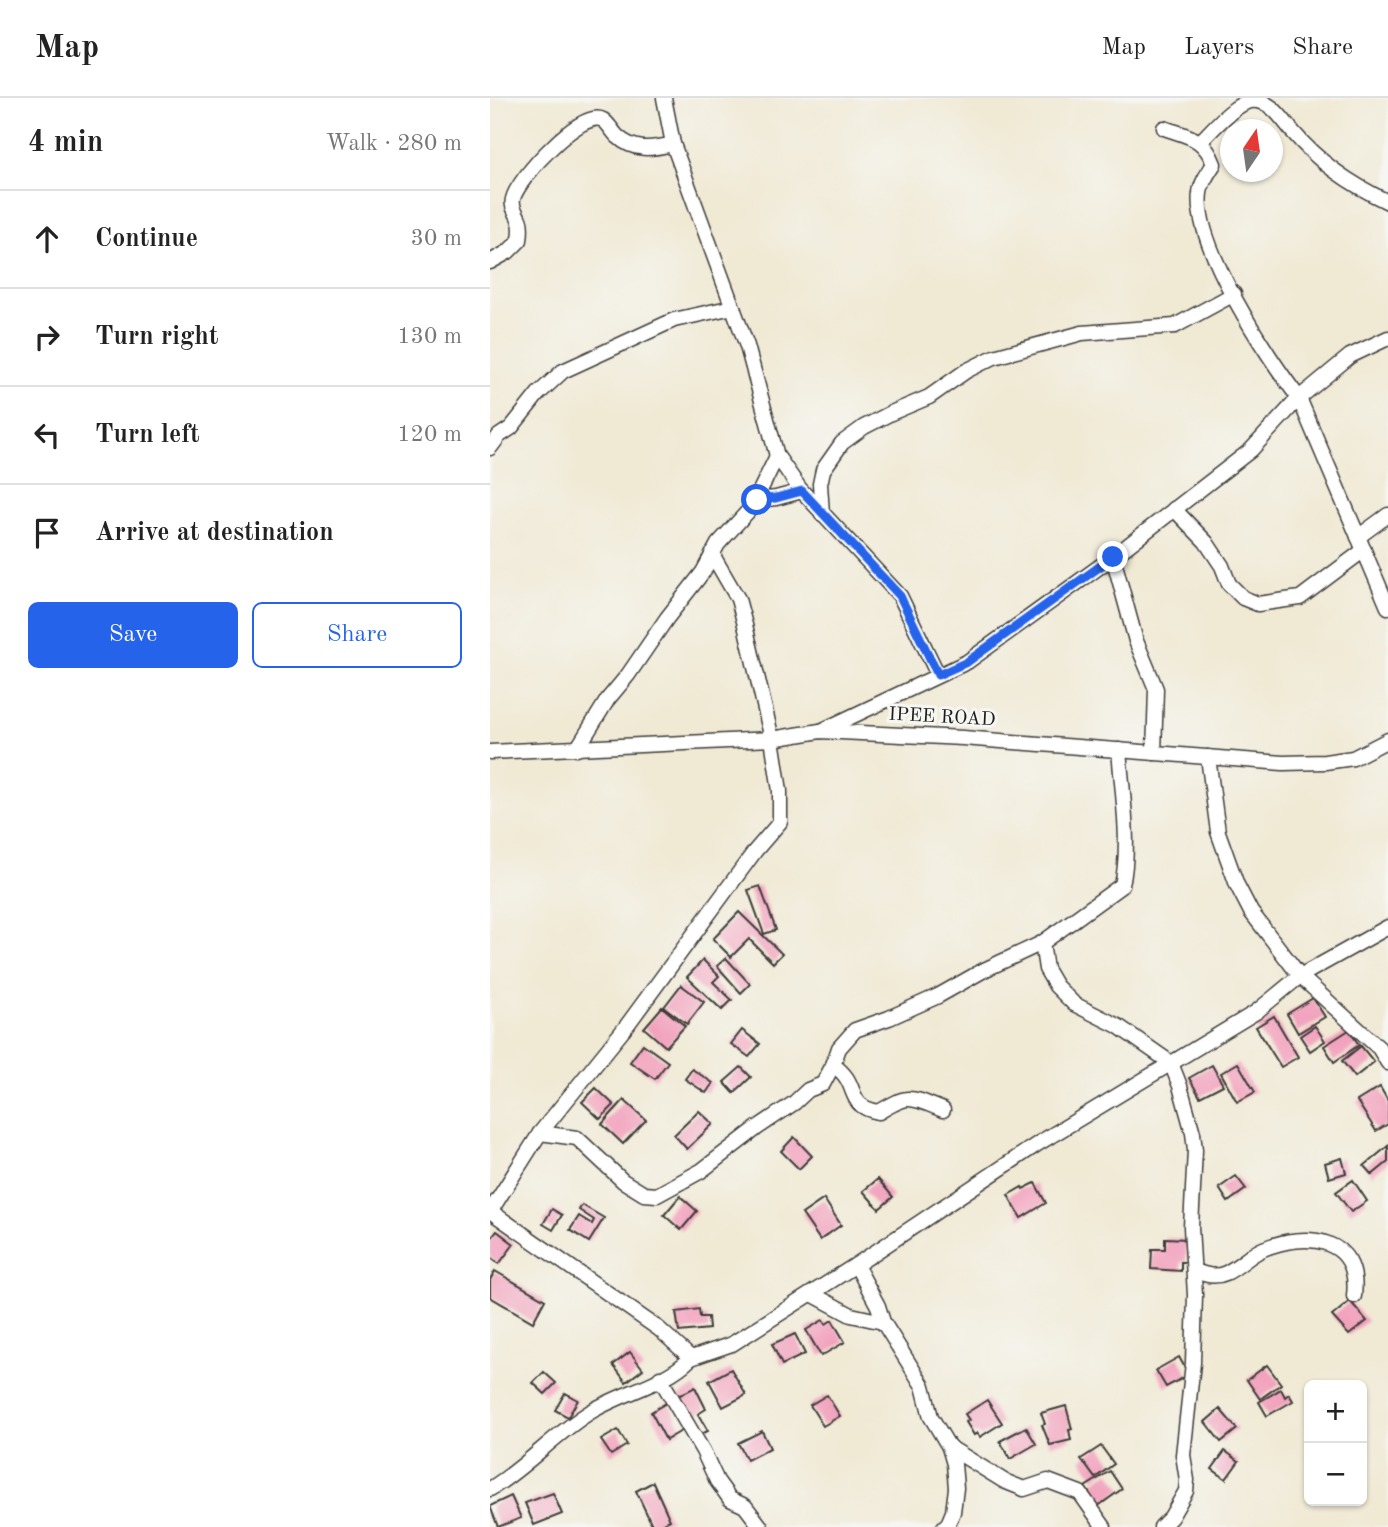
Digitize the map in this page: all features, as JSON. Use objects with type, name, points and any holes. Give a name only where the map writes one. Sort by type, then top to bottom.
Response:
[{"type":"street","points":[[664,98],[673,144],[747,346],[777,456],[822,514],[900,596],[938,675]]},
{"type":"street","points":[[1200,141],[1236,109],[1250,101],[1262,103],[1282,117],[1317,157],[1360,188],[1386,199]]},
{"type":"street","points":[[490,262],[508,252],[520,240],[520,221],[514,210],[513,200],[526,176],[553,146],[584,122],[594,118],[603,120],[627,145],[638,148],[651,149],[673,144]]},
{"type":"street","points":[[1164,128],[1200,141],[1209,151],[1214,164],[1200,193],[1203,223],[1214,257],[1278,371],[1299,398],[1388,607]]},
{"type":"street","points":[[822,514],[820,484],[823,470],[842,443],[882,417],[929,397],[966,371],[994,357],[1082,332],[1175,326],[1234,294]]},
{"type":"street","points":[[490,448],[499,436],[511,428],[538,394],[563,371],[674,320],[733,307]]},
{"type":"street","points":[[820,731],[967,662],[1113,557],[1251,450],[1299,398],[1350,356],[1388,338]]},
{"type":"street","points":[[577,749],[608,699],[703,572],[725,535],[757,500],[777,456]]},
{"type":"street","points":[[757,500],[802,491]]},
{"type":"street","points":[[1174,509],[1206,542],[1222,566],[1229,584],[1243,598],[1258,604],[1300,598],[1361,544],[1388,515]]},
{"type":"street","points":[[691,1358],[659,1329],[490,1211],[540,1133],[625,1028],[755,851],[778,826],[781,816],[780,791],[772,739],[738,599],[712,554]]},
{"type":"street","points":[[1113,557],[1136,641],[1156,690],[1154,753]]},
{"type":"street","name":"IPEE ROAD","points":[[490,752],[772,739],[820,731],[963,738],[1283,763],[1353,758],[1388,740]]},
{"type":"street","points":[[540,1133],[578,1138],[623,1181],[644,1194],[657,1195],[701,1171],[808,1090],[823,1084],[834,1065],[839,1048],[855,1030],[938,996],[984,970],[1042,943],[1122,885],[1125,873],[1125,839],[1119,750]]},
{"type":"street","points":[[1208,757],[1218,832],[1237,884],[1251,912],[1300,976],[1379,1048],[1388,1063]]},
{"type":"street","points":[[490,1489],[594,1410],[679,1369],[691,1358],[732,1344],[1039,1143],[1256,1012],[1300,976],[1388,927]]},
{"type":"street","points":[[1042,943],[1046,969],[1056,986],[1073,1004],[1118,1026],[1171,1063],[1188,1112],[1195,1150],[1191,1227],[1195,1270],[1193,1363],[1183,1454],[1187,1480],[1186,1491],[1171,1517],[1161,1527]]},
{"type":"street","points":[[834,1065],[849,1080],[857,1103],[863,1110],[879,1112],[894,1102],[911,1098],[943,1110]]},
{"type":"street","points":[[1195,1270],[1214,1276],[1227,1273],[1248,1256],[1266,1248],[1294,1241],[1321,1241],[1347,1255],[1353,1270],[1354,1296]]},
{"type":"street","points":[[856,1265],[883,1322],[923,1386],[931,1417],[949,1447],[956,1488],[953,1511],[944,1527]]},
{"type":"street","points":[[812,1294],[851,1315],[883,1322]]},
{"type":"street","points":[[660,1378],[703,1451],[717,1481],[730,1499],[745,1506],[761,1527]]},
{"type":"street","points":[[949,1447],[1004,1481],[1024,1489],[1048,1481],[1080,1493],[1104,1527]]},
{"type":"building","points":[[760,886],[776,930],[764,934],[748,890]]},
{"type":"building","points":[[739,912],[782,954],[773,963],[749,939],[731,957],[713,939]]},
{"type":"building","points":[[726,958],[750,984],[741,993],[717,966]]},
{"type":"building","points":[[703,960],[719,976],[713,982],[732,1000],[722,1010],[687,977]]},
{"type":"building","points":[[681,985],[704,1002],[687,1024],[664,1007]]},
{"type":"building","points":[[1313,998],[1325,1017],[1298,1033],[1287,1014]]},
{"type":"building","points":[[662,1007],[685,1026],[666,1047],[644,1028]]},
{"type":"building","points":[[1274,1016],[1298,1057],[1281,1067],[1256,1027]]},
{"type":"building","points":[[1315,1026],[1325,1041],[1310,1051],[1300,1036]]},
{"type":"building","points":[[742,1030],[760,1044],[749,1057],[731,1044]]},
{"type":"building","points":[[1349,1030],[1359,1045],[1334,1062],[1324,1046]]},
{"type":"building","points":[[643,1044],[668,1062],[655,1079],[630,1062]]},
{"type":"building","points":[[1361,1046],[1374,1062],[1355,1077],[1342,1061]]},
{"type":"building","points":[[1238,1063],[1255,1092],[1237,1102],[1221,1073]]},
{"type":"building","points":[[1212,1065],[1223,1085],[1200,1097],[1189,1078]]},
{"type":"building","points":[[741,1067],[751,1077],[734,1093],[724,1082]]},
{"type":"building","points":[[692,1069],[713,1083],[706,1093],[685,1079]]},
{"type":"building","points":[[1380,1087],[1388,1101],[1388,1124],[1376,1131],[1357,1101]]},
{"type":"building","points":[[596,1088],[614,1105],[600,1119],[582,1102]]},
{"type":"building","points":[[624,1100],[646,1120],[623,1144],[602,1124]]},
{"type":"building","points":[[699,1111],[713,1124],[687,1149],[674,1135]]},
{"type":"building","points":[[794,1137],[812,1156],[799,1169],[781,1151]]},
{"type":"building","points":[[1388,1146],[1388,1162],[1372,1175],[1364,1166]]},
{"type":"building","points":[[1342,1158],[1346,1173],[1329,1178],[1325,1163]]},
{"type":"building","points":[[1236,1176],[1246,1189],[1228,1202],[1219,1188]]},
{"type":"building","points":[[878,1179],[893,1197],[879,1209],[863,1191]]},
{"type":"building","points":[[1353,1180],[1367,1201],[1351,1212],[1336,1192]]},
{"type":"building","points":[[1035,1183],[1046,1203],[1021,1218],[1008,1195]]},
{"type":"building","points":[[680,1196],[697,1211],[681,1230],[664,1215]]},
{"type":"building","points":[[824,1199],[841,1225],[820,1240],[802,1214]]},
{"type":"building","points":[[582,1205],[604,1218],[589,1242],[570,1230],[579,1216],[592,1224],[594,1220],[579,1210]]},
{"type":"building","points":[[552,1209],[562,1215],[553,1230],[543,1224]]},
{"type":"building","points":[[497,1231],[514,1244],[499,1264],[490,1257],[490,1240]]},
{"type":"building","points":[[1165,1238],[1187,1239],[1186,1262],[1181,1262],[1181,1271],[1151,1269],[1152,1249],[1165,1249]]},
{"type":"building","points":[[495,1271],[545,1300],[533,1322],[490,1297],[490,1280]]},
{"type":"building","points":[[1350,1301],[1367,1321],[1349,1335],[1332,1316]]},
{"type":"building","points":[[699,1309],[700,1317],[708,1317],[709,1329],[679,1332],[676,1312]]},
{"type":"building","points":[[823,1320],[826,1324],[832,1320],[845,1342],[821,1356],[806,1330]]},
{"type":"building","points":[[795,1334],[805,1354],[782,1365],[772,1344]]},
{"type":"building","points":[[630,1352],[643,1369],[626,1382],[613,1365]]},
{"type":"building","points":[[1179,1357],[1189,1375],[1166,1387],[1156,1370]]},
{"type":"building","points":[[1267,1365],[1281,1384],[1260,1399],[1247,1380]]},
{"type":"building","points":[[731,1369],[746,1395],[723,1407],[709,1381]]},
{"type":"building","points":[[544,1372],[556,1383],[545,1394],[533,1383]]},
{"type":"building","points":[[695,1387],[706,1409],[698,1414],[708,1431],[698,1435],[678,1396]]},
{"type":"building","points":[[1281,1389],[1285,1397],[1289,1394],[1293,1401],[1267,1416],[1259,1402]]},
{"type":"building","points":[[565,1393],[578,1400],[568,1417],[555,1410]]},
{"type":"building","points":[[827,1395],[840,1416],[823,1426],[810,1405]]},
{"type":"building","points":[[987,1400],[1002,1423],[980,1437],[977,1433],[974,1435],[966,1422],[969,1420],[965,1414]]},
{"type":"building","points":[[668,1402],[683,1430],[666,1440],[651,1412]]},
{"type":"building","points":[[1066,1406],[1072,1429],[1069,1430],[1071,1440],[1050,1445],[1042,1425],[1045,1424],[1041,1413]]},
{"type":"building","points":[[1220,1409],[1237,1429],[1221,1442],[1205,1422]]},
{"type":"building","points":[[1026,1427],[1036,1444],[1010,1459],[1000,1441]]},
{"type":"building","points":[[618,1430],[627,1445],[611,1455],[601,1440]]},
{"type":"building","points":[[762,1431],[770,1448],[747,1460],[738,1443]]},
{"type":"building","points":[[1101,1446],[1114,1464],[1095,1478],[1081,1459]]},
{"type":"building","points":[[1225,1451],[1239,1461],[1226,1479],[1212,1469]]},
{"type":"building","points":[[1110,1471],[1122,1489],[1098,1506],[1085,1487]]},
{"type":"building","points":[[653,1482],[670,1520],[656,1527],[653,1527],[636,1491]]},
{"type":"building","points":[[553,1493],[562,1514],[534,1525],[525,1503]]},
{"type":"building","points":[[511,1496],[521,1518],[498,1527],[490,1506]]},
{"type":"route","points":[[757,500],[802,491],[900,596],[938,675],[967,662],[1113,557]]}]
